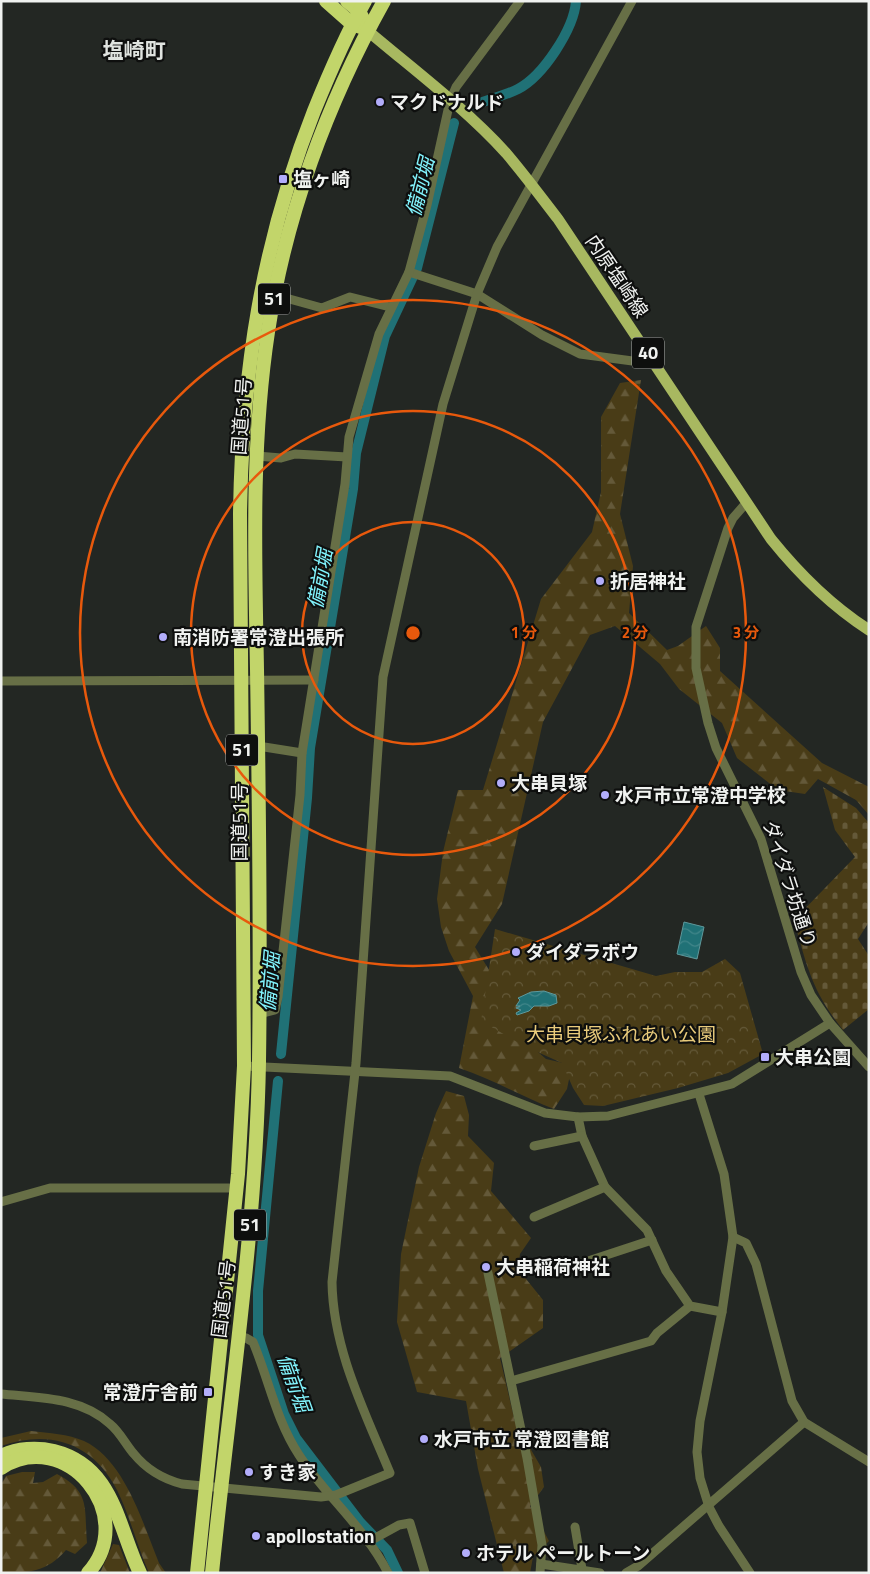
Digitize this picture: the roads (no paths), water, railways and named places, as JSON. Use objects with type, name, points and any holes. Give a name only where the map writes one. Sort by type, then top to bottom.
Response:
[{"type":"highway","points":[[326,1],[352,24],[368,31]]},
{"type":"highway","points":[[347,1],[362,6],[368,31]]},
{"type":"highway","name":"国道51号","points":[[212,1573],[250,1232],[259,1067],[257,456],[263,370],[274,295],[284,250],[307,174],[337,97],[384,1]]},
{"type":"highway","name":"国道51号","points":[[196,1573],[237,1188],[244,1066],[241,454],[248,368],[254,325],[270,249],[293,167],[324,87],[362,6]]},
{"type":"highway","points":[[1,1456],[25,1449],[46,1449],[66,1454],[86,1466],[95,1474],[112,1499],[140,1573]]},
{"type":"highway","points":[[1,1468],[28,1458],[42,1458],[78,1472],[94,1488],[104,1512],[105,1526],[101,1551],[88,1573]]},
{"type":"main road","name":"内原塩崎線","points":[[368,31],[450,101],[504,152],[532,185],[558,219],[771,539],[804,578],[846,615],[869,630]]},
{"type":"street","points":[[259,1014],[275,1010],[278,997],[298,814],[302,753],[349,438],[373,352],[390,306],[413,273],[450,101],[456,88],[520,1]]},
{"type":"street","points":[[1,1394],[59,1400],[88,1409],[111,1424],[148,1469],[165,1479],[206,1488],[333,1496],[390,1473],[342,1350],[332,1299],[332,1282],[356,1071],[383,677],[443,404],[477,294],[497,247],[632,1]]},
{"type":"street","points":[[413,273],[477,294],[542,335],[580,354],[655,364]]},
{"type":"street","points":[[274,295],[322,308],[350,297],[390,306]]},
{"type":"street","points":[[257,456],[281,458],[295,454],[347,457]]},
{"type":"street","name":"ダイダラ坊通り","points":[[747,502],[733,518],[728,528],[698,615],[695,648],[698,685],[716,748],[760,840],[805,984],[817,1006],[830,1023],[869,1067]]},
{"type":"street","points":[[1,681],[314,680]]},
{"type":"street","points":[[258,746],[302,753]]},
{"type":"street","points":[[244,1066],[450,1076],[545,1113],[578,1118],[608,1116],[699,1094],[742,1079],[830,1023]]},
{"type":"street","points":[[699,1094],[724,1174],[733,1237],[722,1312],[700,1421],[697,1452],[700,1478],[709,1507],[750,1573]]},
{"type":"street","points":[[578,1118],[582,1136],[605,1187],[647,1230],[666,1271],[690,1306],[722,1312]]},
{"type":"street","points":[[534,1146],[582,1136]]},
{"type":"street","points":[[534,1217],[605,1187]]},
{"type":"street","points":[[1,1202],[28,1192],[50,1188],[237,1188]]},
{"type":"street","points":[[733,1237],[746,1243],[756,1264],[792,1401],[804,1422],[869,1462]]},
{"type":"street","points":[[576,1265],[652,1240]]},
{"type":"street","points":[[488,1273],[537,1516],[542,1545],[541,1569],[582,1569],[600,1573]]},
{"type":"street","points":[[510,1381],[652,1341],[657,1333],[690,1306]]},
{"type":"street","points":[[237,1336],[253,1342],[286,1436],[333,1496],[375,1538],[388,1573]]},
{"type":"street","points":[[626,1573],[709,1507],[804,1422]]},
{"type":"street","points":[[375,1538],[399,1525],[410,1523],[425,1573]]},
{"type":"street","points":[[576,1527],[582,1569]]},
{"type":"water","points":[[684,922],[704,927],[697,959],[677,954]]},
{"type":"water","points":[[544,991],[556,995],[557,1003],[549,1006],[534,1006],[529,1011],[517,1015],[516,1013],[521,1010],[516,1008],[520,1006],[516,1006],[520,1000],[518,998],[531,992]]},
{"type":"waterway","name":"備前堀","points":[[475,105],[518,89],[537,74],[556,51],[570,25],[576,1]]},
{"type":"waterway","name":"備前堀","points":[[281,1054],[307,798],[310,748],[353,489],[356,453],[385,336],[417,268],[454,123]]},
{"type":"waterway","name":"備前堀","points":[[278,1081],[258,1291],[258,1335],[284,1414],[296,1438],[360,1522],[387,1550],[398,1573]]},
{"type":"place","name":"マクドナルド","points":[[380,102]]},
{"type":"place","name":"塩ヶ崎","points":[[283,179]]},
{"type":"place","name":"折居神社","points":[[600,581]]},
{"type":"place","name":"南消防署常澄出張所","points":[[163,637]]},
{"type":"place","name":"大串貝塚","points":[[501,783]]},
{"type":"place","name":"水戸市立常澄中学校","points":[[605,795]]},
{"type":"place","name":"ダイダラボウ","points":[[516,952]]},
{"type":"place","name":"大串公園","points":[[765,1057]]},
{"type":"place","name":"大串稲荷神社","points":[[486,1267]]},
{"type":"place","name":"常澄庁舎前","points":[[208,1392]]},
{"type":"place","name":"水戸市立 常澄図書館","points":[[424,1439]]},
{"type":"place","name":"すき家","points":[[249,1472]]},
{"type":"place","name":"apollostation","points":[[256,1536]]},
{"type":"place","name":"ホテル ペールトーン","points":[[466,1553]]},
{"type":"district","name":"塩崎町","points":[[134,51]]},
{"type":"park label","name":"大串貝塚ふれあい公園","points":[[621,1034]]}]
